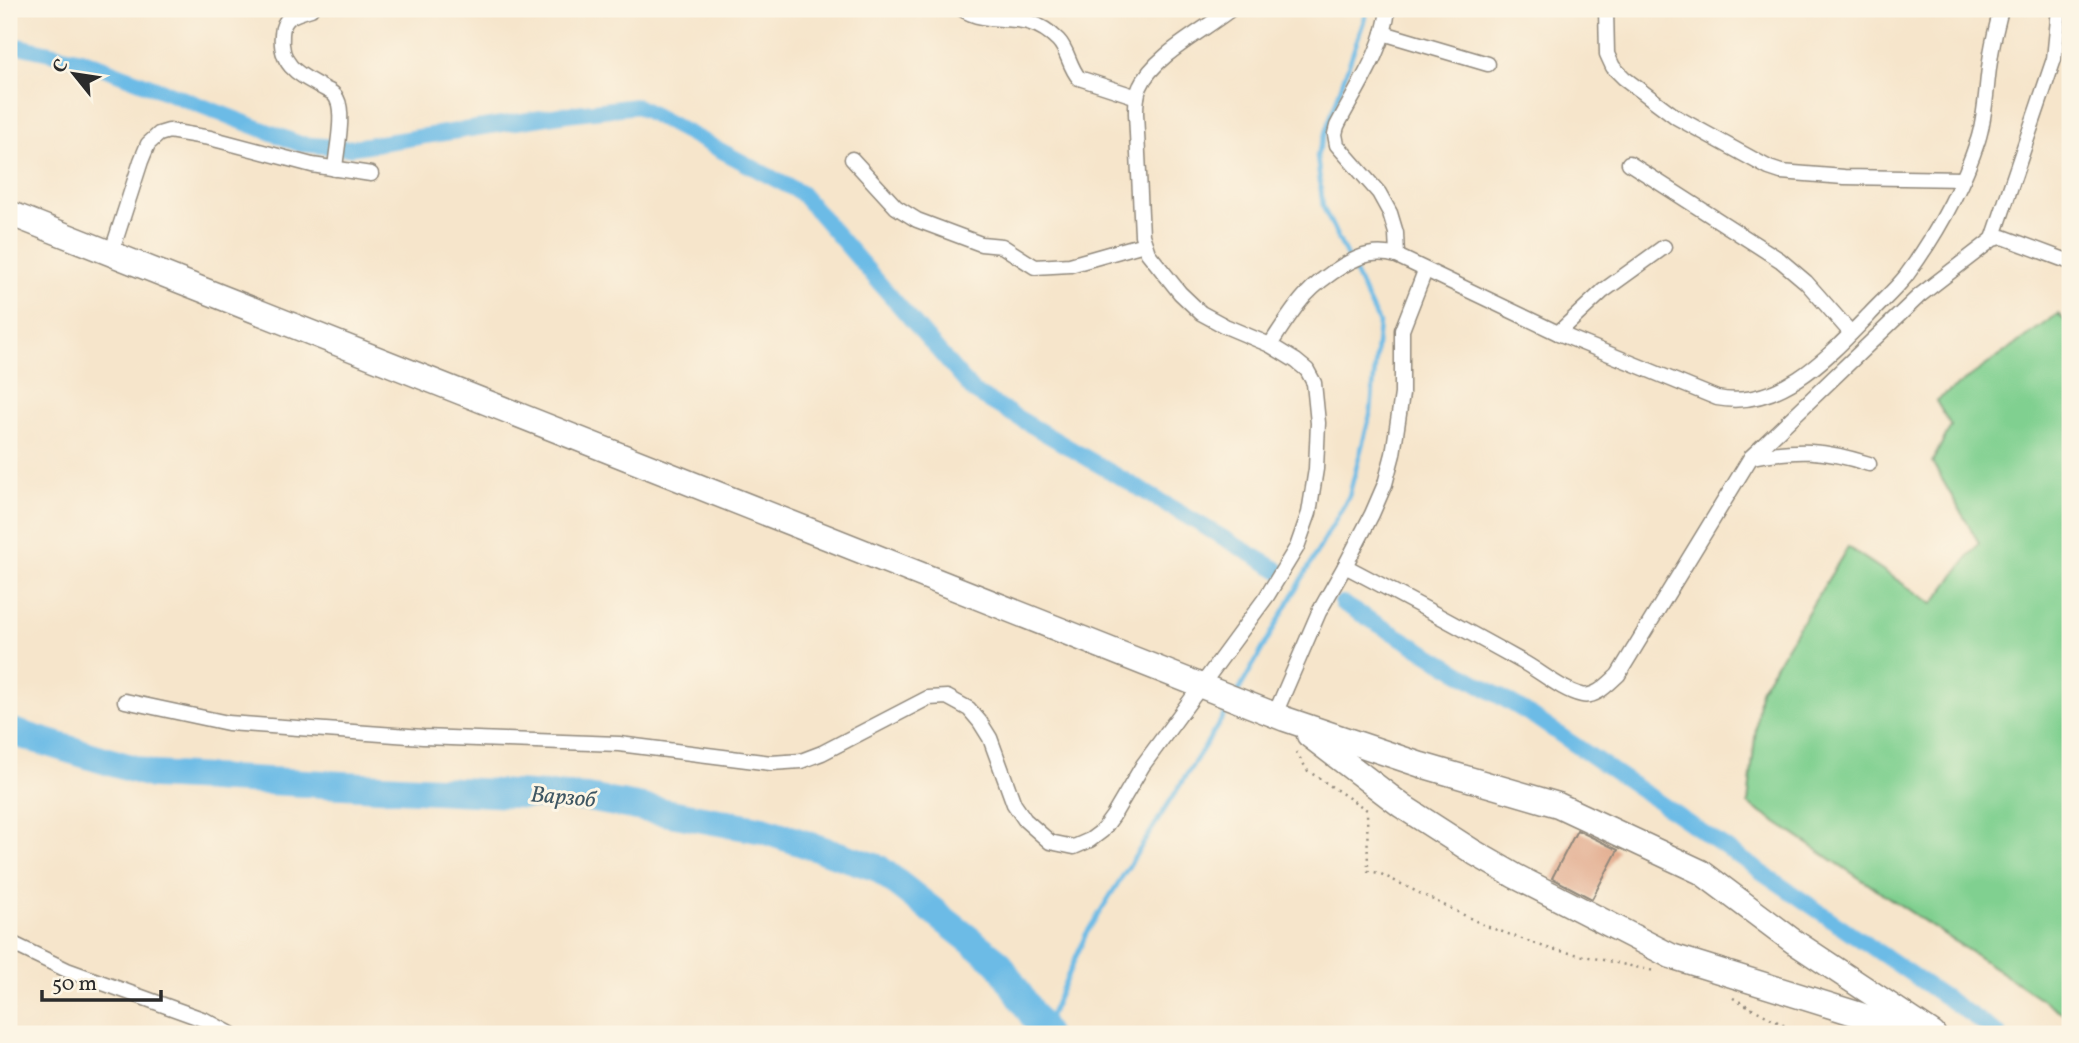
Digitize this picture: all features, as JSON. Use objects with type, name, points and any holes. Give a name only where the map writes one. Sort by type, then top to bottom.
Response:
[{"type":"highway","points":[[9,214],[1273,714],[1421,765],[1558,805],[1700,872],[1793,941],[1933,1034]]},
{"type":"highway","points":[[1273,714],[1346,762],[1402,806],[1475,853],[1671,956],[1922,1034]]},
{"type":"street","points":[[311,9],[291,15],[282,26],[282,55],[288,64],[333,93],[338,100],[340,118],[335,166]]},
{"type":"street","points":[[962,9],[972,15],[1020,19],[1043,29],[1063,46],[1072,71],[1079,78],[1137,97]]},
{"type":"street","points":[[125,701],[228,723],[423,737],[619,744],[778,763],[801,761],[822,753],[928,698],[947,697],[969,709],[980,722],[998,756],[1014,804],[1025,820],[1050,842],[1074,847],[1090,840],[1107,823],[1143,765],[1207,687],[1290,562],[1309,513],[1318,435],[1314,383],[1307,370],[1270,345],[1200,313],[1180,293],[1144,244],[1137,97],[1141,85],[1162,59],[1231,9]]},
{"type":"street","points":[[1388,9],[1384,33],[1337,126],[1335,140],[1342,153],[1379,192],[1390,212],[1396,233],[1397,256]]},
{"type":"street","points":[[1606,9],[1607,54],[1613,67],[1624,78],[1676,117],[1769,168],[1781,172],[1843,177],[1963,179]]},
{"type":"street","points":[[1270,345],[1303,295],[1319,280],[1359,257],[1384,252],[1558,334],[1717,398],[1732,401],[1767,395],[1791,383],[1819,363],[1851,333],[1904,278],[1943,220],[1979,138],[1990,58],[2001,9]]},
{"type":"street","points":[[1993,239],[2053,59],[2059,9]]},
{"type":"street","points":[[1384,33],[1488,64]]},
{"type":"street","points":[[111,254],[141,161],[148,144],[159,134],[169,131],[210,138],[371,174]]},
{"type":"street","points":[[852,159],[896,207],[917,220],[981,244],[1002,246],[1035,267],[1070,265],[1144,244]]},
{"type":"street","points":[[1629,163],[1780,260],[1806,282],[1851,333]]},
{"type":"street","points":[[1345,566],[1524,662],[1564,687],[1582,695],[1591,695],[1600,691],[1618,675],[1751,457],[1919,296],[1993,239],[2011,239],[2070,262]]},
{"type":"street","points":[[1558,334],[1604,291],[1664,247]]},
{"type":"street","points":[[1273,714],[1319,612],[1372,514],[1391,464],[1402,394],[1402,330],[1425,271]]},
{"type":"street","points":[[1904,278],[1919,296]]},
{"type":"street","points":[[1751,457],[1793,450],[1818,451],[1870,464]]},
{"type":"street","points":[[9,942],[67,970],[205,1020],[231,1034]]},
{"type":"path","points":[[1295,751],[1308,771],[1367,810],[1368,871],[1379,873],[1486,926],[1547,948],[1658,972]]},
{"type":"path","points":[[1728,995],[1800,1034]]},
{"type":"green space","points":[[2058,314],[2070,325],[2070,1018],[1748,804],[1760,690],[1848,547],[1933,604],[1979,543],[1932,462],[1951,426],[1936,401]]},
{"type":"building","points":[[1577,830],[1618,850],[1592,899],[1552,878]]},
{"type":"waterway","points":[[1238,692],[1349,496],[1371,411],[1379,323],[1323,207],[1317,156],[1368,9]]},
{"type":"waterway","points":[[9,44],[86,61],[300,144],[348,148],[567,114],[637,106],[801,193],[974,392],[1280,571]]},
{"type":"waterway","points":[[1342,603],[1531,715],[1999,1034]]},
{"type":"waterway","points":[[1043,1032],[1086,934],[1230,706]]},
{"type":"waterway","name":"Варзоб","points":[[9,731],[153,775],[588,798],[763,830],[878,868],[998,962],[1045,1034]]}]
